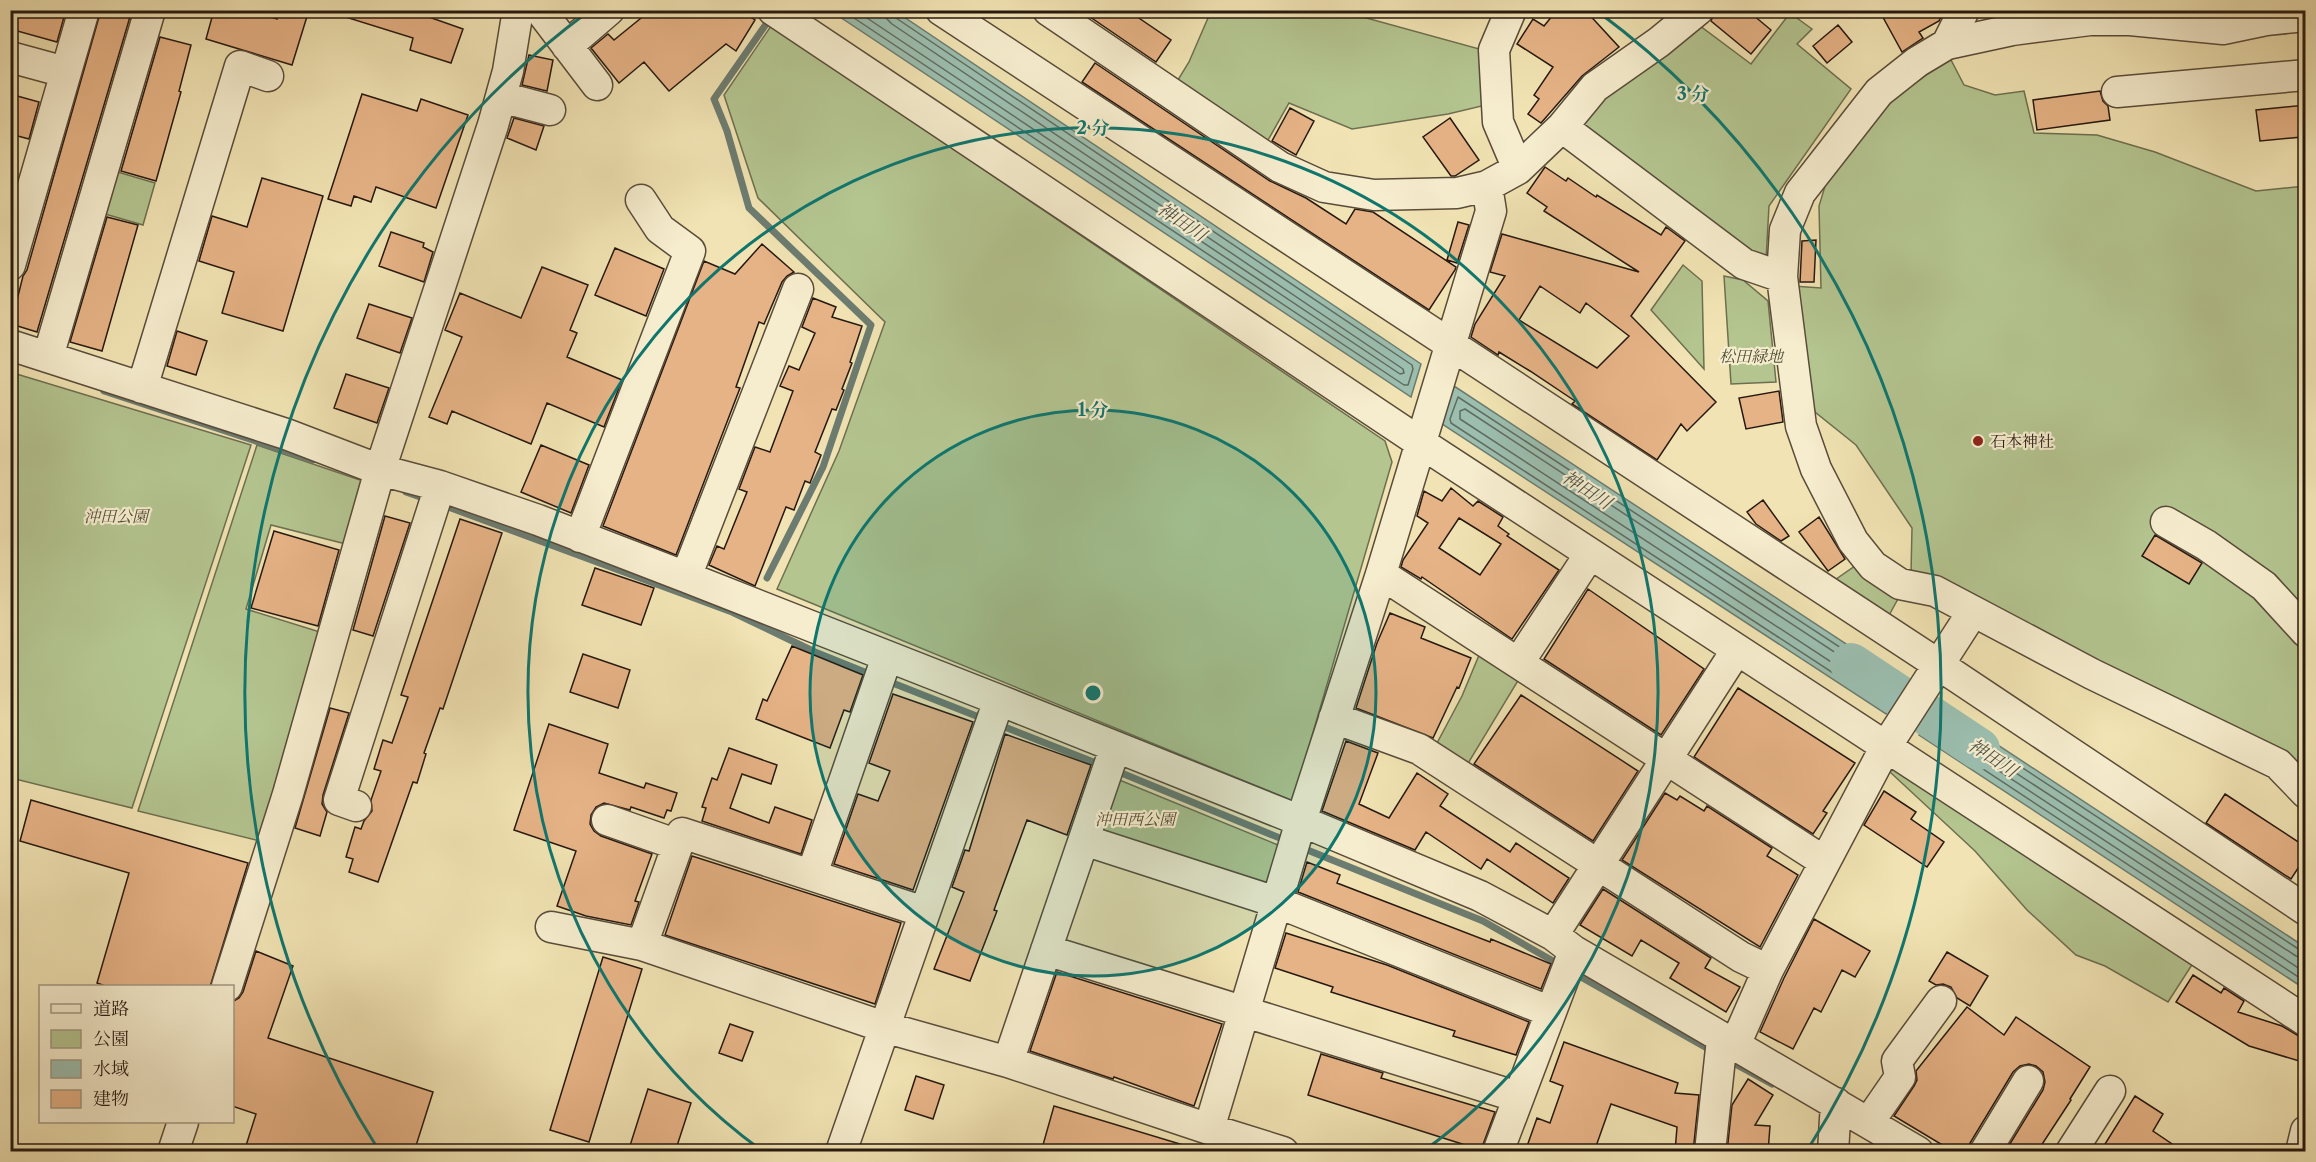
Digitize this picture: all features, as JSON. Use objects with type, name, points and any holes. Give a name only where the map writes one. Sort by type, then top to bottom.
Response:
[{"type":"street","points":[[10,265],[23,170],[65,72],[84,10]]},
{"type":"street","points":[[48,357],[150,10]]},
{"type":"street","points":[[228,985],[288,794],[380,470],[501,98],[518,10]]},
{"type":"street","points":[[540,10],[597,86]]},
{"type":"street","points":[[567,46],[609,10]]},
{"type":"street","points":[[773,10],[1736,651],[1890,742],[2306,1021]]},
{"type":"street","points":[[941,10],[1450,351],[2306,910]]},
{"type":"street","points":[[1048,10],[1280,167],[1324,187],[1374,195],[1457,193],[1487,186],[1518,169],[1562,127],[1595,87],[1659,42],[1698,10]]},
{"type":"street","points":[[1511,10],[1494,50],[1498,122],[1518,169]]},
{"type":"street","points":[[1947,44],[1964,10]]},
{"type":"street","points":[[2306,16],[2265,15],[2223,29],[2130,20],[2090,20],[2012,30],[1947,44],[1917,62],[1879,92],[1800,193],[1785,230],[1782,277],[1801,426],[1816,469],[1853,541],[1873,566],[1900,584],[1935,591],[1972,613],[2092,674],[2278,764],[2306,793]]},
{"type":"street","points":[[10,57],[65,72]]},
{"type":"street","points":[[142,388],[240,66],[268,76]]},
{"type":"street","points":[[2117,92],[2306,75]]},
{"type":"street","points":[[501,98],[550,110]]},
{"type":"street","points":[[1562,127],[1744,264],[1782,277]]},
{"type":"street","points":[[1209,1129],[1296,836],[1450,351],[1491,211],[1487,186]]},
{"type":"street","points":[[580,537],[690,251],[660,229],[641,200]]},
{"type":"street","points":[[686,577],[798,289]]},
{"type":"street","points":[[10,345],[286,434],[380,470],[440,486],[580,537],[686,577],[882,670],[1296,836],[1480,896],[1565,956],[1725,1048],[1835,1123],[1869,1122],[1918,1152]]},
{"type":"street","points":[[356,806],[339,800],[440,486]]},
{"type":"street","points":[[2166,522],[2206,545],[2264,586],[2306,632]]},
{"type":"street","points":[[1519,662],[1590,554]]},
{"type":"street","points":[[1381,574],[1825,862]]},
{"type":"street","points":[[1710,1152],[1725,1048],[1890,742],[1972,613]]},
{"type":"street","points":[[1498,1152],[1551,1012],[1565,956],[1598,865],[1736,651]]},
{"type":"street","points":[[812,874],[882,670]]},
{"type":"street","points":[[841,1152],[994,714]]},
{"type":"street","points":[[1334,718],[1419,749],[1741,957],[1768,970]]},
{"type":"street","points":[[1008,1062],[1111,761]]},
{"type":"street","points":[[607,820],[678,845]]},
{"type":"street","points":[[642,945],[682,833],[924,912]]},
{"type":"street","points":[[1084,840],[1276,902],[1551,1012]]},
{"type":"street","points":[[551,927],[642,945],[884,1027],[1008,1062],[1283,1152]]},
{"type":"street","points":[[1046,950],[1518,1097]]},
{"type":"street","points":[[1869,1122],[1900,1077],[1897,1061],[1941,1001]]},
{"type":"street","points":[[1985,1152],[2028,1081]]},
{"type":"street","points":[[2071,1152],[2110,1091]]},
{"type":"street","points":[[173,1152],[183,1123]]},
{"type":"street","points":[[2301,1152],[2306,1131]]},
{"type":"green space","points":[[1211,11],[1341,11],[1483,50],[1486,105],[1448,114],[1352,129],[1289,103],[1263,149],[1173,88],[1189,62]]},
{"type":"green space","points":[[1790,13],[1812,29],[1797,44],[1851,89],[1769,206],[1766,260],[1749,257],[1572,125],[1614,81],[1700,26],[1751,64]]},
{"type":"green space","points":[[771,26],[1385,441],[1392,462],[1293,801],[777,589],[839,451],[885,322],[758,198],[724,95]]},
{"type":"green space","points":[[1950,58],[1964,85],[1995,95],[2024,91],[2034,133],[2097,135],[2155,152],[2256,191],[2305,186],[2305,782],[1911,574],[1912,528],[1856,445],[1815,412],[1802,354],[1793,286],[1821,288],[1819,206],[1829,173],[1876,111]]},
{"type":"green space","points":[[111,170],[155,183],[143,225],[98,212]]},
{"type":"green space","points":[[1683,265],[1702,281],[1704,369],[1651,310]]},
{"type":"green space","name":"松田緑地","points":[[1724,276],[1743,280],[1768,301],[1776,382],[1731,384]]},
{"type":"green space","name":"沖田公園","points":[[10,372],[251,445],[132,808],[11,778]]},
{"type":"green space","points":[[257,445],[363,481],[346,544],[271,525],[246,609],[323,633],[264,842],[138,811]]},
{"type":"green space","points":[[1855,566],[1899,597],[1887,619],[1832,582]]},
{"type":"green space","points":[[1480,653],[1519,679],[1467,765],[1436,745],[1462,696]]},
{"type":"green space","points":[[1897,764],[2197,957],[2168,1002],[2105,966],[2076,955],[2027,910],[1975,851],[1890,772]]},
{"type":"green space","name":"沖田西公園","points":[[1117,779],[1278,845],[1266,894],[1094,838]]},
{"type":"water","points":[[831,11],[895,11],[1421,364],[1411,397]]},
{"type":"water","points":[[1454,386],[1907,684],[1886,714],[1442,424]]},
{"type":"water","points":[[1937,705],[2305,947],[2305,989],[1919,735]]},
{"type":"building","points":[[10,10],[66,10],[57,42],[10,29]]},
{"type":"building","points":[[101,10],[132,10],[37,332],[11,324]]},
{"type":"building","points":[[214,10],[250,10],[277,19],[278,10],[309,10],[292,65],[206,39]]},
{"type":"building","points":[[339,10],[409,10],[463,29],[451,63],[410,50],[413,38],[339,15]]},
{"type":"building","points":[[651,10],[740,10],[755,20],[736,51],[726,44],[669,91],[644,62],[619,83],[591,48],[608,34],[614,40]]},
{"type":"building","points":[[1080,10],[1127,10],[1171,40],[1156,62]]},
{"type":"building","points":[[1557,10],[1585,10],[1619,47],[1582,76],[1541,123],[1528,114],[1539,99],[1534,95],[1553,67],[1517,44],[1533,19],[1544,26]]},
{"type":"building","points":[[1715,10],[1747,10],[1771,30],[1751,54],[1711,21]]},
{"type":"building","points":[[1879,10],[1944,10],[1939,21],[1919,32],[1923,38],[1902,52]]},
{"type":"building","points":[[1838,25],[1852,42],[1827,63],[1813,46]]},
{"type":"building","points":[[160,37],[191,45],[179,91],[181,92],[156,181],[121,171]]},
{"type":"building","points":[[529,55],[553,60],[547,91],[522,85]]},
{"type":"building","points":[[1095,63],[1270,181],[1306,198],[1346,224],[1355,209],[1373,212],[1456,267],[1429,310],[1082,82]]},
{"type":"building","points":[[2100,91],[2103,101],[2108,106],[2110,120],[2037,130],[2033,100]]},
{"type":"building","points":[[10,94],[39,102],[29,139],[10,134]]},
{"type":"building","points":[[362,94],[417,111],[421,99],[468,115],[436,208],[376,187],[371,202],[354,196],[351,206],[328,199]]},
{"type":"building","points":[[2306,105],[2306,126],[2301,126],[2302,137],[2260,141],[2256,110]]},
{"type":"building","points":[[1290,108],[1314,121],[1296,155],[1272,141]]},
{"type":"building","points":[[514,118],[544,126],[536,150],[507,138]]},
{"type":"building","points":[[1450,118],[1479,160],[1455,176],[1451,176],[1423,137]]},
{"type":"building","points":[[1545,167],[1566,181],[1568,178],[1596,197],[1597,195],[1661,235],[1666,227],[1685,241],[1631,316],[1716,402],[1687,431],[1681,424],[1657,460],[1572,404],[1575,401],[1530,371],[1499,352],[1498,355],[1471,337],[1475,324],[1505,276],[1490,272],[1502,234],[1639,272],[1544,211],[1547,207],[1527,193]],"holes":[[[1540,286],[1580,313],[1586,303],[1629,336],[1597,368],[1519,320]]]},
{"type":"building","points":[[262,178],[323,196],[283,331],[222,313],[234,272],[199,261],[212,216],[247,227]]},
{"type":"building","points":[[107,217],[138,225],[102,351],[70,342]]},
{"type":"building","points":[[1458,222],[1469,225],[1457,263],[1447,260]]},
{"type":"building","points":[[391,232],[424,243],[423,247],[433,252],[424,282],[379,266]]},
{"type":"building","points":[[1816,240],[1814,282],[1800,282],[1802,241]]},
{"type":"building","points":[[762,244],[794,272],[782,282],[764,324],[759,322],[736,387],[740,388],[676,555],[603,526],[704,261],[735,274]]},
{"type":"building","points":[[615,248],[664,269],[646,316],[595,295]]},
{"type":"building","points":[[542,267],[588,285],[570,330],[577,333],[567,357],[622,380],[604,427],[547,403],[531,444],[452,411],[447,424],[429,417],[462,337],[445,330],[460,293],[521,318]]},
{"type":"building","points":[[813,298],[836,307],[832,317],[862,326],[842,389],[844,390],[836,410],[832,409],[815,452],[821,455],[810,483],[805,481],[794,510],[786,507],[755,586],[709,565],[717,546],[724,549],[747,492],[739,489],[755,447],[770,452],[793,391],[780,386],[789,366],[799,370],[815,333],[802,327]]},
{"type":"building","points":[[369,304],[412,318],[400,353],[357,338]]},
{"type":"building","points":[[177,331],[207,341],[196,375],[167,366]]},
{"type":"building","points":[[346,374],[389,388],[377,423],[334,408]]},
{"type":"building","points":[[1779,391],[1783,422],[1746,429],[1739,398]]},
{"type":"building","points":[[541,445],[589,465],[571,513],[521,492]]},
{"type":"building","points":[[1451,488],[1473,506],[1478,501],[1503,517],[1498,526],[1509,534],[1507,536],[1559,570],[1512,639],[1422,577],[1421,579],[1401,567],[1403,560],[1428,523],[1417,516],[1424,491],[1442,501]],"holes":[[[1459,518],[1501,544],[1480,575],[1439,548]]]},
{"type":"building","points":[[1763,500],[1789,536],[1781,541],[1756,524],[1747,512]]},
{"type":"building","points":[[385,516],[410,523],[373,636],[353,630]]},
{"type":"building","points":[[1819,517],[1845,559],[1828,571],[1799,532]]},
{"type":"building","points":[[460,519],[502,533],[443,709],[440,708],[424,753],[426,754],[417,783],[413,782],[378,882],[349,872],[353,859],[346,857],[355,827],[361,829],[372,811],[371,800],[381,771],[374,769],[383,740],[392,743],[408,697],[401,695]]},
{"type":"building","points":[[274,531],[339,550],[318,626],[251,608]]},
{"type":"building","points":[[2155,535],[2202,563],[2189,584],[2142,556]]},
{"type":"building","points":[[595,568],[654,588],[641,625],[582,605]]},
{"type":"building","points":[[1588,589],[1704,669],[1661,735],[1544,659]]},
{"type":"building","points":[[1390,613],[1425,627],[1421,638],[1471,658],[1459,688],[1457,687],[1433,738],[1356,708],[1377,643]]},
{"type":"building","points":[[792,646],[863,675],[850,712],[844,710],[830,748],[756,719],[763,699],[767,701]]},
{"type":"building","points":[[583,654],[630,670],[618,708],[570,692]]},
{"type":"building","points":[[1738,688],[1855,763],[1823,811],[1827,813],[1813,834],[1694,757]]},
{"type":"building","points":[[893,694],[973,722],[913,890],[834,864],[858,794],[878,801],[890,771],[869,763]]},
{"type":"building","points":[[1521,695],[1638,771],[1593,841],[1474,764]]},
{"type":"building","points":[[330,708],[349,713],[323,795],[322,804],[327,812],[320,836],[295,828]]},
{"type":"building","points":[[549,724],[608,744],[599,773],[644,788],[646,783],[677,793],[671,811],[667,810],[664,818],[631,807],[630,810],[604,803],[596,807],[591,815],[590,824],[601,836],[652,854],[635,901],[639,902],[631,925],[586,916],[557,906],[576,851],[514,830]]},
{"type":"building","points":[[1005,734],[1091,765],[1067,835],[1027,820],[994,910],[997,911],[970,981],[934,969],[964,892],[952,887],[965,850],[969,851]]},
{"type":"building","points":[[1346,741],[1378,753],[1359,804],[1389,818],[1417,773],[1448,794],[1440,806],[1510,852],[1516,843],[1569,878],[1553,903],[1487,859],[1481,869],[1426,832],[1415,850],[1322,811]]},
{"type":"building","points":[[729,748],[777,765],[771,784],[742,774],[730,808],[769,823],[775,807],[812,820],[801,854],[702,821],[706,808],[702,807],[712,778],[717,780]]},
{"type":"building","points":[[1884,791],[1916,812],[1911,819],[1944,842],[1927,867],[1864,825]]},
{"type":"building","points":[[1665,793],[1677,800],[1680,796],[1704,811],[1707,806],[1772,848],[1767,856],[1798,875],[1760,947],[1622,860]]},
{"type":"building","points":[[2225,794],[2306,847],[2306,856],[2291,879],[2206,823]]},
{"type":"building","points":[[31,800],[248,863],[211,985],[102,985],[97,983],[129,873],[20,841]]},
{"type":"building","points":[[692,856],[901,923],[875,1004],[665,935]]},
{"type":"building","points":[[1307,862],[1340,875],[1337,883],[1490,942],[1491,939],[1551,964],[1541,989],[1298,892]]},
{"type":"building","points":[[1603,889],[1711,958],[1705,968],[1740,987],[1726,1012],[1670,978],[1679,963],[1641,940],[1632,956],[1580,925]]},
{"type":"building","points":[[1814,919],[1870,951],[1855,977],[1842,970],[1821,1012],[1814,1008],[1793,1049],[1760,1032]]},
{"type":"building","points":[[1286,933],[1387,965],[1529,1022],[1516,1055],[1453,1036],[1455,1031],[1331,992],[1333,987],[1275,968]]},
{"type":"building","points":[[256,951],[293,966],[268,1038],[433,1092],[414,1152],[244,1152],[256,1114],[234,1107],[234,1001],[243,992]]},
{"type":"building","points":[[1947,952],[1988,976],[1970,1006],[1957,998],[1951,987],[1943,984],[1936,985],[1929,981]]},
{"type":"building","points":[[603,957],[642,969],[589,1142],[550,1130]]},
{"type":"building","points":[[1057,972],[1222,1024],[1194,1106],[1114,1077],[1113,1079],[1030,1051]]},
{"type":"building","points":[[2193,975],[2221,993],[2224,988],[2244,1001],[2238,1012],[2282,1026],[2306,1038],[2306,1063],[2249,1046],[2176,1002]]},
{"type":"building","points":[[1967,1007],[2004,1035],[2016,1017],[2090,1067],[2037,1152],[2005,1152],[2043,1090],[2045,1082],[2043,1072],[2029,1064],[2020,1066],[2013,1072],[1970,1143],[1968,1152],[1954,1152],[1894,1116],[1917,1080],[1916,1071]]},
{"type":"building","points":[[730,1024],[753,1032],[742,1061],[719,1053]]},
{"type":"building","points":[[1564,1042],[1678,1083],[1675,1093],[1699,1095],[1693,1152],[1675,1152],[1677,1127],[1611,1104],[1594,1152],[1525,1152],[1537,1118],[1550,1123],[1563,1086],[1550,1081]]},
{"type":"building","points":[[1321,1054],[1383,1073],[1381,1078],[1495,1112],[1481,1150],[1308,1095]]},
{"type":"building","points":[[916,1076],[944,1085],[933,1119],[905,1110]]},
{"type":"building","points":[[1748,1079],[1773,1095],[1755,1125],[1770,1126],[1768,1152],[1727,1152],[1732,1105]]},
{"type":"building","points":[[648,1089],[691,1103],[675,1152],[628,1152]]},
{"type":"building","points":[[2135,1096],[2163,1114],[2153,1131],[2184,1152],[2100,1152]]},
{"type":"building","points":[[1054,1106],[1190,1147],[1189,1152],[1041,1152]]},
{"type":"waterway","points":[[767,578],[823,467],[871,325],[749,208],[727,131],[714,99],[771,17]]},
{"type":"waterway","points":[[104,391],[313,460]]},
{"type":"waterway","points":[[406,492],[426,499]]},
{"type":"waterway","points":[[451,508],[732,612],[815,652],[872,675]]},
{"type":"waterway","name":"神田川","points":[[1851,664],[1979,749]]},
{"type":"waterway","points":[[885,680],[984,719]]},
{"type":"waterway","points":[[997,724],[1101,765]]},
{"type":"waterway","points":[[1114,770],[1287,841]]},
{"type":"waterway","points":[[1300,847],[1483,921],[1560,965]]},
{"type":"waterway","points":[[1572,972],[1714,1052]]},
{"type":"waterway","points":[[1726,1059],[1772,1084]]},
{"type":"place","name":"石本神社","points":[[1978,441]]}]
